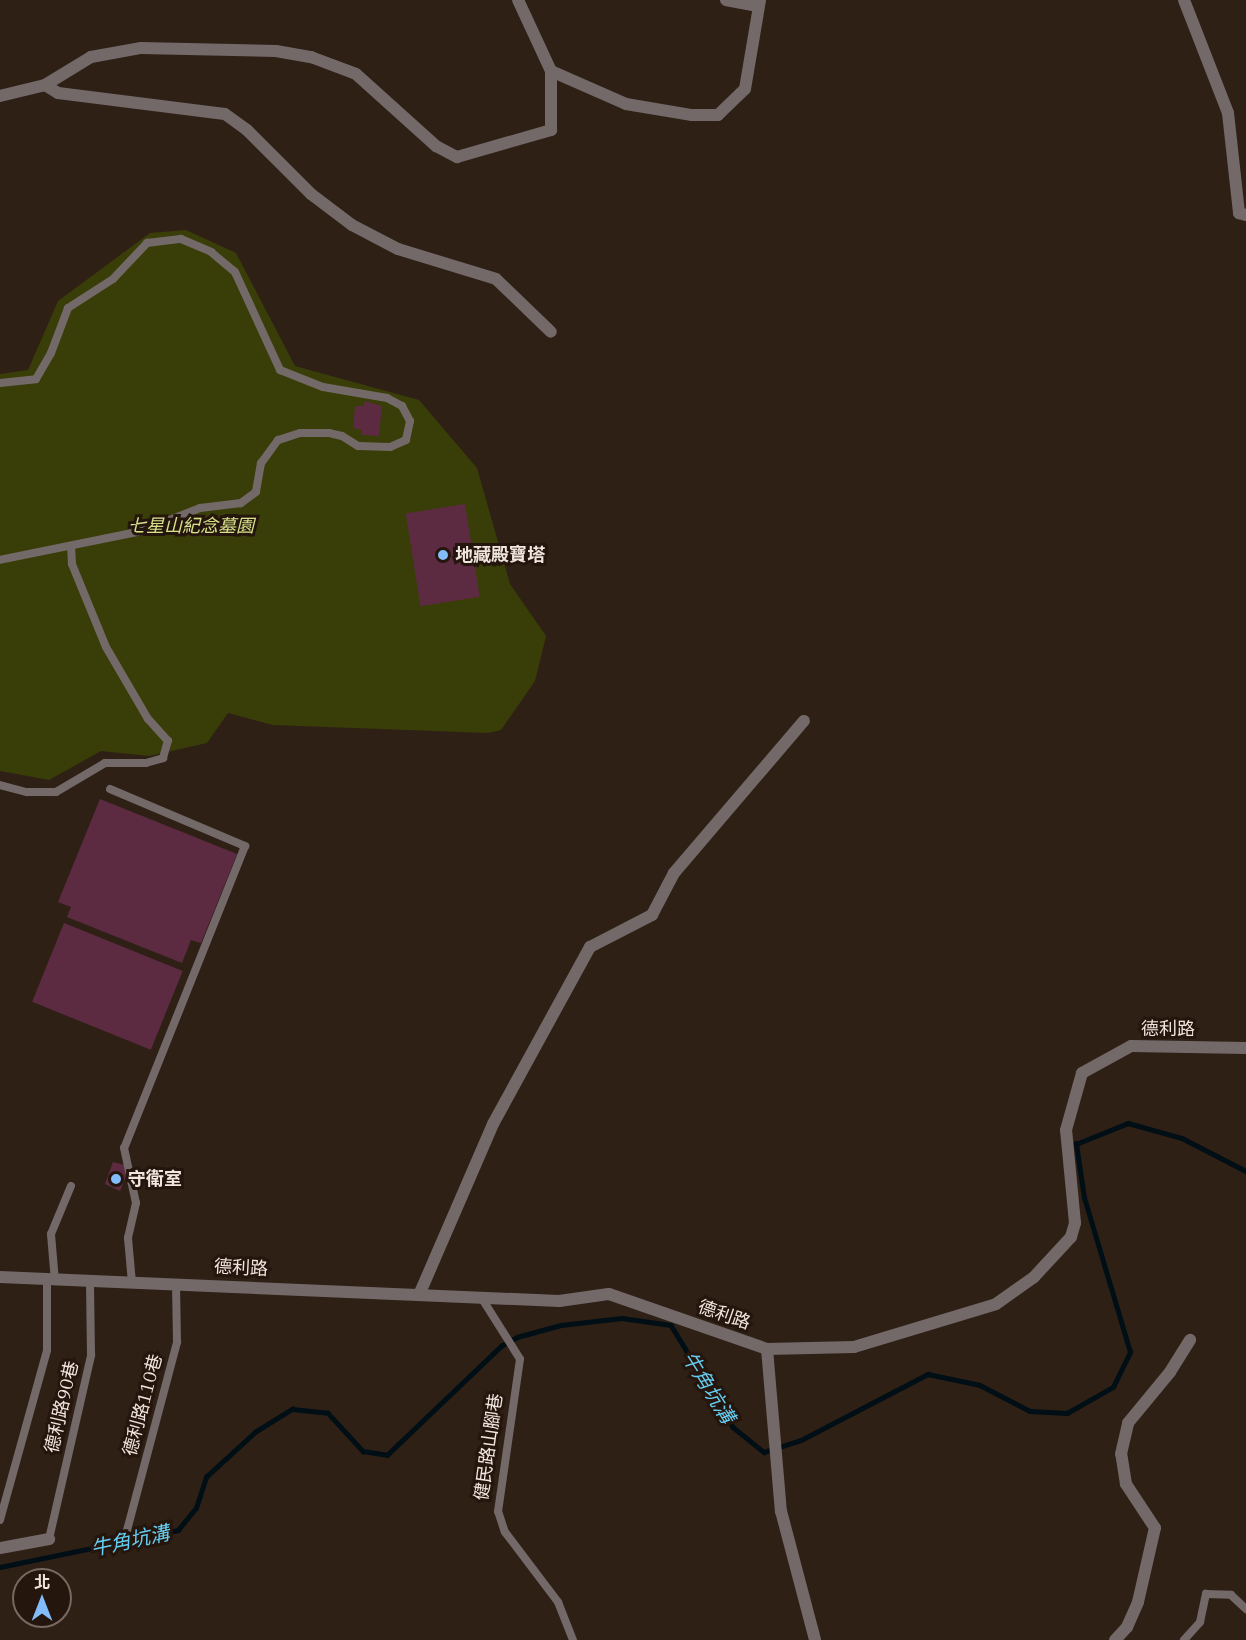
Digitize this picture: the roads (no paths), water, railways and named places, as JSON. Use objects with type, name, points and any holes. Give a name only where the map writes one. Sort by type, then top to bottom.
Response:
[{"type":"street","points":[[0,96],[45,85],[91,57],[141,48],[276,51],[311,57],[356,74],[436,146],[457,157],[551,130],[551,70],[518,0]]},
{"type":"street","points":[[551,70],[626,104],[692,115],[718,115],[745,89],[758,3],[726,0]]},
{"type":"street","points":[[1184,0],[1228,113],[1239,213],[1246,215]]},
{"type":"street","points":[[45,85],[58,93],[225,114],[248,130],[311,194],[352,225],[398,249],[496,279],[551,332]]},
{"type":"street","points":[[419,1295],[493,1124],[590,947],[652,915],[674,873],[804,721]]},
{"type":"street","name":"德利路","points":[[0,1278],[176,1283],[559,1301],[609,1294],[767,1349],[854,1347],[1007,1297],[1034,1277],[1071,1237],[1075,1223],[1066,1130],[1082,1073],[1131,1046],[1246,1048]]},
{"type":"street","points":[[1115,1640],[1127,1627],[1138,1602],[1155,1528],[1126,1484],[1121,1454],[1128,1423],[1170,1372],[1190,1340]]},
{"type":"street","points":[[767,1349],[781,1511],[815,1640]]},
{"type":"street","points":[[0,1548],[49,1539]]},
{"type":"lane","points":[[0,383],[36,379],[51,354],[68,308],[112,279],[147,243],[181,239],[211,252],[235,272],[280,370],[323,387],[387,398],[402,406],[410,421],[406,440],[390,447],[358,446],[342,436],[329,433],[300,433],[278,440],[261,463],[256,492],[241,503],[200,508],[142,531],[0,560]]},
{"type":"lane","points":[[0,785],[27,792],[56,792],[105,763],[146,763],[163,758],[168,741],[148,719],[106,647],[72,564],[71,547]]},
{"type":"lane","points":[[110,789],[245,846],[124,1148],[136,1203],[128,1238],[132,1283]]},
{"type":"lane","points":[[0,1520],[47,1350],[51,1234],[71,1186]]},
{"type":"lane","name":"德利路90巷","points":[[49,1539],[91,1354],[90,1281]]},
{"type":"lane","name":"德利路110巷","points":[[126,1534],[177,1341],[176,1283]]},
{"type":"lane","name":"健民路山腳巷","points":[[481,1298],[516,1347],[519,1370],[498,1511],[505,1532],[558,1602],[573,1640]]},
{"type":"lane","points":[[1184,1640],[1200,1622],[1206,1594],[1231,1595],[1246,1609]]},
{"type":"waterway","name":"牛角坑溝","points":[[0,1567],[178,1530],[196,1508],[206,1477],[255,1432],[292,1409],[328,1413],[363,1451],[387,1455],[501,1346],[517,1337],[561,1325],[622,1318],[671,1325],[733,1427],[764,1452],[801,1440],[928,1374],[980,1385],[1030,1411],[1067,1413],[1113,1387],[1130,1352],[1084,1198],[1076,1144],[1128,1123],[1182,1138],[1246,1171]]},
{"type":"place","name":"地藏殿寶塔","points":[[443,555]]},
{"type":"place","name":"守衛室","points":[[116,1179]]},
{"type":"park label","name":"七星山紀念墓園","points":[[191,526]]}]
